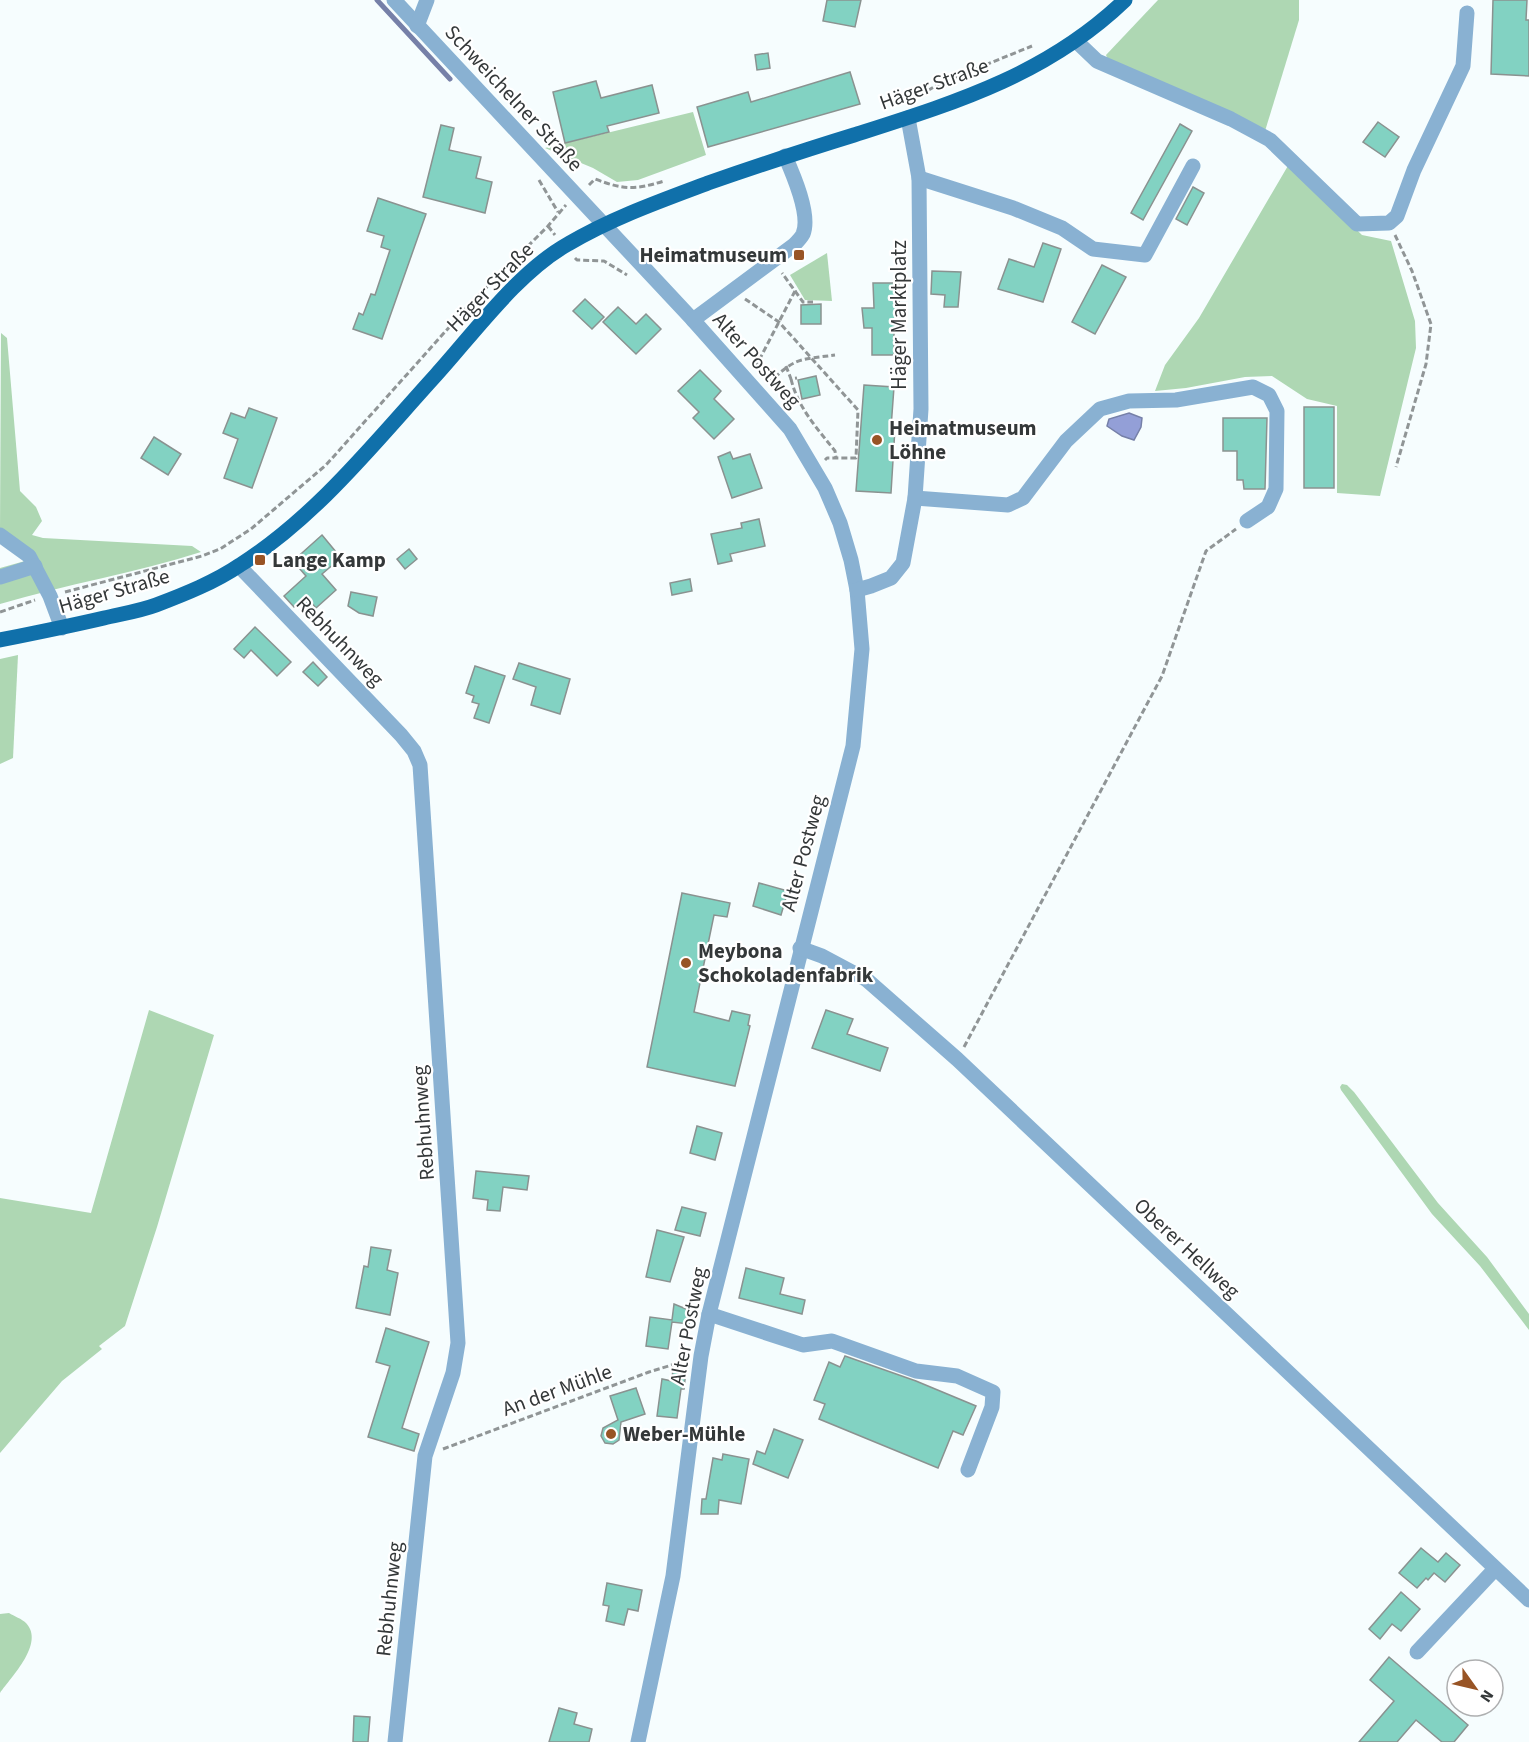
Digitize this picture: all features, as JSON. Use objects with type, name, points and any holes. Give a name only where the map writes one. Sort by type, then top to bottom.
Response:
[{"type":"main road","name":"Häger Straße","points":[[0,640],[62,628],[152,606],[198,587],[239,566],[274,541],[347,473],[495,308],[548,257],[564,245],[643,207],[785,156],[977,94],[1031,68],[1076,41],[1103,22],[1125,0]]},
{"type":"street","name":"Schweichelner Straße","points":[[394,0],[604,224]]},
{"type":"street","points":[[417,26],[427,0]]},
{"type":"street","points":[[1076,41],[1097,61],[1231,119],[1270,140],[1357,224],[1389,223],[1396,216],[1414,170],[1463,66],[1467,13]]},
{"type":"street","name":"Häger Marktplatz","points":[[856,590],[891,578],[903,563],[915,498],[921,409],[919,178],[908,117]]},
{"type":"street","points":[[693,320],[794,245],[803,234],[800,190],[785,156]]},
{"type":"street","points":[[919,178],[1033,216],[1062,228],[1093,249],[1145,255],[1193,166]]},
{"type":"street","name":"Alter Postweg","points":[[604,224],[790,429],[825,488],[840,523],[856,590],[862,649],[853,746],[800,948],[700,1356],[673,1576],[638,1742]]},
{"type":"street","points":[[915,498],[1008,505],[1023,498],[1066,441],[1100,409],[1129,401],[1176,400],[1253,387],[1269,395],[1277,411],[1276,489],[1268,507],[1247,521]]},
{"type":"street","points":[[0,535],[29,555],[50,596],[62,628]]},
{"type":"street","points":[[0,577],[35,566]]},
{"type":"street","name":"Rebhuhnweg","points":[[239,566],[401,735],[414,751],[420,765],[458,1343],[453,1373],[425,1456],[395,1742]]},
{"type":"street","name":"Oberer Hellweg","points":[[800,948],[822,956],[867,980],[957,1059],[1529,1600]]},
{"type":"street","points":[[709,1314],[803,1345],[832,1341],[916,1371],[957,1377],[993,1392],[992,1407],[968,1470]]},
{"type":"street","points":[[1417,1652],[1495,1569]]},
{"type":"path","points":[[915,99],[941,83],[1035,45]]},
{"type":"path","points":[[0,612],[50,596],[202,556],[220,549],[251,529],[326,465],[469,305],[548,226],[558,212],[595,179],[613,186],[641,189],[672,178]]},
{"type":"path","points":[[1389,223],[1412,271],[1431,324],[1426,364],[1396,467]]},
{"type":"path","points":[[548,226],[578,260],[604,261],[633,278]]},
{"type":"path","points":[[773,261],[803,302],[813,302]]},
{"type":"path","points":[[735,289],[742,297],[779,322],[858,410],[856,458],[827,458],[813,468]]},
{"type":"path","points":[[745,379],[757,366],[795,291]]},
{"type":"path","points":[[758,393],[786,366],[799,359],[835,355]]},
{"type":"path","points":[[786,366],[794,393],[802,409],[835,451],[836,458]]},
{"type":"path","points":[[791,379],[797,378]]},
{"type":"path","points":[[957,1059],[1162,676],[1206,551],[1247,521]]},
{"type":"path","name":"An der Mühle","points":[[425,1456],[649,1372],[700,1356]]},
{"type":"green space","points":[[1158,0],[1299,0],[1299,20],[1265,131],[1108,60],[1106,55]]},
{"type":"green space","points":[[693,112],[706,155],[638,180],[617,182],[593,168],[545,148]]},
{"type":"green space","points":[[1289,164],[1362,235],[1391,241],[1415,321],[1416,348],[1380,496],[1337,493],[1337,406],[1307,399],[1272,376],[1245,377],[1186,388],[1155,391],[1165,365],[1199,318]]},
{"type":"green space","points":[[827,253],[832,301],[805,300],[790,275]]},
{"type":"green space","points":[[1,333],[7,338],[20,491],[36,507],[42,521],[32,535],[43,538],[192,546],[201,552],[0,604],[0,568],[32,559],[0,531]]},
{"type":"green space","points":[[18,655],[13,758],[0,764],[0,659]]},
{"type":"green space","points":[[149,1010],[214,1035],[125,1326],[99,1346],[102,1349],[62,1381],[0,1453],[0,1198],[91,1213]]},
{"type":"green space","points":[[1342,1084],[1347,1085],[1354,1092],[1438,1203],[1487,1257],[1529,1314],[1529,1330],[1480,1266],[1432,1214],[1341,1090]]},
{"type":"green space","points":[[9,1613],[26,1623],[31,1631],[32,1640],[19,1669],[0,1693],[0,1614]]},
{"type":"water","points":[[1129,413],[1142,418],[1141,427],[1134,440],[1122,436],[1107,426],[1109,419]]},
{"type":"building","points":[[827,0],[861,0],[855,27],[823,21]]},
{"type":"building","points":[[1493,0],[1527,0],[1529,76],[1491,74]]},
{"type":"building","points":[[768,53],[770,68],[757,70],[755,55]]},
{"type":"building","points":[[850,72],[860,104],[708,147],[697,107],[748,92],[751,102]]},
{"type":"building","points":[[596,81],[601,98],[652,85],[659,113],[607,126],[609,132],[565,143],[553,92]]},
{"type":"building","points":[[1378,122],[1399,137],[1385,157],[1363,142]]},
{"type":"building","points":[[1180,124],[1192,131],[1143,220],[1131,213]]},
{"type":"building","points":[[441,125],[454,128],[449,150],[481,157],[476,178],[492,182],[485,213],[423,197]]},
{"type":"building","points":[[1193,187],[1204,193],[1187,225],[1176,219]]},
{"type":"building","points":[[378,198],[426,214],[382,339],[353,329],[359,313],[363,315],[371,294],[375,295],[390,250],[381,247],[384,236],[367,231]]},
{"type":"building","points":[[1043,243],[1061,249],[1043,302],[998,289],[1009,259],[1034,267]]},
{"type":"building","points":[[1102,265],[1126,277],[1095,334],[1072,322]]},
{"type":"building","points":[[932,271],[961,272],[958,307],[944,307],[945,295],[931,294]]},
{"type":"building","points":[[873,283],[899,283],[899,328],[894,328],[894,355],[872,355],[872,328],[864,328],[862,308],[874,308]]},
{"type":"building","points":[[585,299],[604,317],[592,329],[573,311]]},
{"type":"building","points":[[821,304],[821,324],[801,324],[801,305]]},
{"type":"building","points":[[618,307],[636,324],[646,314],[661,329],[636,354],[603,322]]},
{"type":"building","points":[[700,370],[721,391],[714,399],[734,419],[714,439],[693,418],[699,412],[678,391]]},
{"type":"building","points":[[816,376],[820,395],[802,399],[798,380]]},
{"type":"building","name":"Heimatmuseum Löhne","points":[[864,385],[894,387],[891,428],[895,428],[891,493],[856,491]]},
{"type":"building","points":[[1304,407],[1334,407],[1334,488],[1304,488]]},
{"type":"building","points":[[249,408],[277,418],[252,488],[224,478],[238,439],[223,433],[231,413],[245,418]]},
{"type":"building","points":[[1223,418],[1267,418],[1265,489],[1244,489],[1243,480],[1237,480],[1237,451],[1223,451]]},
{"type":"building","points":[[154,437],[181,454],[168,475],[141,458]]},
{"type":"building","points":[[730,452],[733,459],[750,454],[762,488],[732,498],[718,457]]},
{"type":"building","points":[[759,519],[765,546],[730,554],[732,561],[718,564],[711,534],[742,528],[741,523]]},
{"type":"building","points":[[322,535],[341,558],[322,574],[336,590],[316,608],[310,601],[307,604],[302,600],[294,607],[284,596],[306,576],[293,561]]},
{"type":"building","points":[[409,549],[417,559],[405,569],[397,559]]},
{"type":"building","points":[[690,579],[692,591],[672,595],[670,583]]},
{"type":"building","points":[[351,592],[377,597],[373,616],[359,613],[348,606]]},
{"type":"building","points":[[255,627],[291,662],[277,676],[251,650],[244,658],[234,649]]},
{"type":"building","points":[[313,662],[327,677],[318,686],[303,672]]},
{"type":"building","points":[[519,663],[570,679],[560,714],[531,705],[536,687],[513,679]]},
{"type":"building","points":[[475,666],[505,676],[489,723],[474,718],[479,704],[472,702],[474,696],[466,693]]},
{"type":"building","points":[[759,883],[788,891],[781,915],[753,906]]},
{"type":"building","name":"Meybona Schokoladenfabrik","points":[[682,893],[730,903],[727,917],[714,915],[694,1012],[729,1021],[732,1011],[750,1015],[748,1025],[750,1026],[735,1086],[647,1067]]},
{"type":"building","points":[[826,1010],[853,1019],[847,1034],[888,1048],[880,1071],[812,1048]]},
{"type":"building","points":[[697,1126],[722,1133],[715,1160],[690,1153]]},
{"type":"building","points":[[476,1171],[529,1176],[527,1190],[503,1187],[500,1211],[487,1210],[488,1200],[473,1198]]},
{"type":"building","points":[[682,1207],[706,1213],[700,1236],[675,1230]]},
{"type":"building","points":[[657,1230],[684,1237],[670,1282],[646,1277]]},
{"type":"building","points":[[371,1247],[391,1250],[387,1270],[398,1273],[390,1315],[356,1308],[364,1266],[368,1267]]},
{"type":"building","points":[[746,1268],[784,1278],[780,1294],[805,1300],[802,1314],[739,1298]]},
{"type":"building","points":[[674,1304],[691,1311],[689,1324],[672,1322],[668,1349],[646,1346],[650,1317],[672,1320]]},
{"type":"building","points":[[386,1328],[429,1342],[402,1428],[419,1434],[414,1451],[368,1437],[390,1366],[376,1362]]},
{"type":"building","points":[[845,1356],[916,1381],[976,1406],[963,1435],[953,1431],[938,1468],[819,1419],[825,1404],[814,1400],[829,1362],[840,1367]]},
{"type":"building","points":[[673,1367],[686,1370],[677,1418],[657,1416],[662,1379],[672,1381]]},
{"type":"building","points":[[636,1388],[645,1414],[621,1422],[619,1440],[613,1444],[605,1443],[601,1436],[603,1428],[618,1420],[610,1396]]},
{"type":"building","points":[[774,1429],[803,1440],[788,1478],[753,1464],[757,1451],[765,1454]]},
{"type":"building","points":[[723,1454],[749,1459],[741,1504],[719,1500],[718,1514],[701,1514],[702,1499],[706,1499],[713,1458],[722,1460]]},
{"type":"building","points":[[1421,1548],[1438,1562],[1446,1553],[1460,1565],[1445,1582],[1434,1573],[1417,1588],[1399,1573]]},
{"type":"building","points":[[607,1583],[642,1590],[638,1611],[628,1609],[624,1625],[606,1621],[609,1606],[603,1605]]},
{"type":"building","points":[[1401,1592],[1420,1609],[1401,1631],[1392,1624],[1380,1639],[1369,1629]]},
{"type":"building","points":[[1389,1657],[1445,1705],[1445,1718],[1460,1718],[1468,1725],[1454,1742],[1442,1742],[1416,1720],[1397,1742],[1359,1742],[1394,1701],[1370,1680]]},
{"type":"building","points":[[559,1708],[577,1713],[574,1724],[592,1729],[589,1742],[549,1742]]},
{"type":"building","points":[[354,1716],[370,1717],[368,1742],[353,1742]]},
{"type":"waterway","points":[[377,0],[450,79]]},
{"type":"place","name":"Heimatmuseum","points":[[799,255]]},
{"type":"place","name":"Heimatmuseum Löhne","points":[[877,440]]},
{"type":"place","name":"Lange Kamp","points":[[260,560]]},
{"type":"place","name":"Meybona Schokoladenfabrik","points":[[686,963]]},
{"type":"place","name":"Weber-Mühle","points":[[611,1434]]}]
